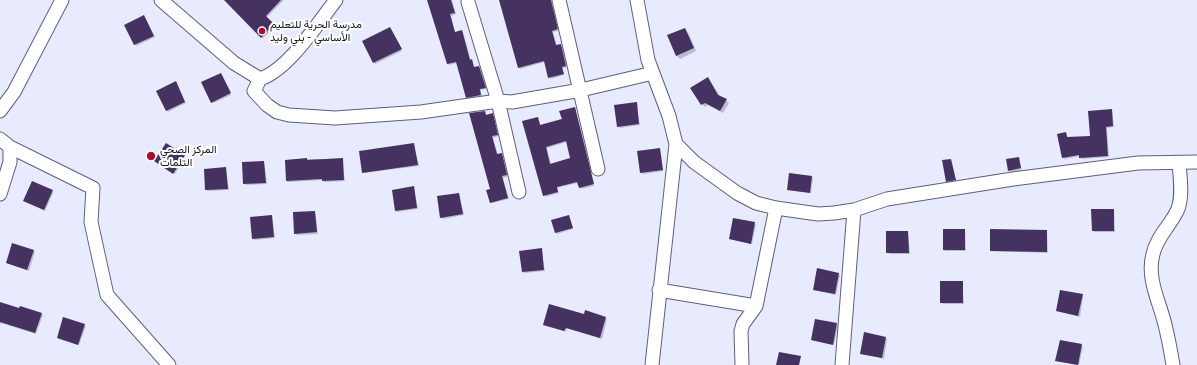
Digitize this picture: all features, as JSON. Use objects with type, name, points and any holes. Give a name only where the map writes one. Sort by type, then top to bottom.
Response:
[{"type":"street","points":[[0,111],[14,92],[62,0]]},
{"type":"street","points":[[161,0],[234,63],[260,79]]},
{"type":"street","points":[[336,0],[285,63],[271,75],[260,79],[254,90],[267,105],[277,112],[289,115],[335,118],[421,112],[498,100],[512,102],[580,90],[653,73]]},
{"type":"street","points":[[559,0],[598,169]]},
{"type":"street","points":[[637,0],[648,60],[669,116],[676,144],[652,365]]},
{"type":"street","points":[[468,2],[498,100],[519,192]]},
{"type":"street","points":[[0,194],[10,162],[5,143]]},
{"type":"street","points":[[5,143],[93,188],[92,222],[108,295],[169,365]]},
{"type":"street","points":[[676,144],[694,162],[737,193],[756,203],[776,208],[818,214],[834,214],[854,210],[887,199],[998,181],[1138,163],[1197,162]]},
{"type":"street","points":[[1173,365],[1166,328],[1152,282],[1151,264],[1152,254],[1159,236],[1178,209],[1180,201],[1179,163]]},
{"type":"street","points":[[742,365],[741,331],[743,324],[756,306],[776,208]]},
{"type":"street","points":[[842,365],[854,210]]},
{"type":"street","points":[[659,290],[756,306]]},
{"type":"building","points":[[224,0],[281,0],[266,16],[274,24],[261,38]]},
{"type":"building","points":[[427,0],[451,0],[455,13],[450,14],[455,32],[462,30],[470,60],[472,59],[474,67],[479,66],[486,88],[480,89],[481,95],[466,98],[456,62],[447,64]]},
{"type":"building","points":[[499,0],[551,0],[558,29],[552,31],[556,45],[561,44],[566,66],[562,67],[564,74],[548,78],[544,61],[518,68]]},
{"type":"building","points":[[144,15],[154,36],[134,45],[124,25]]},
{"type":"building","points":[[390,27],[402,49],[373,63],[362,41]]},
{"type":"building","points":[[685,28],[694,48],[676,56],[667,35]]},
{"type":"building","points":[[221,73],[231,93],[211,103],[201,82]]},
{"type":"building","points":[[708,77],[718,95],[727,99],[720,111],[705,103],[701,105],[690,88]]},
{"type":"building","points":[[176,81],[185,102],[166,111],[156,91]]},
{"type":"building","points":[[637,102],[639,124],[617,127],[614,105]]},
{"type":"building","points":[[575,107],[594,184],[579,188],[577,182],[557,187],[558,192],[543,196],[522,121],[538,117],[540,125],[562,119],[559,111]],"holes":[[[566,141],[570,158],[550,164],[546,147]]]},
{"type":"building","points":[[1112,109],[1113,126],[1106,127],[1108,156],[1079,158],[1079,155],[1062,158],[1057,134],[1066,132],[1067,137],[1090,136],[1088,111]]},
{"type":"building","points":[[485,111],[486,115],[493,113],[498,135],[492,136],[497,154],[502,153],[507,175],[502,176],[508,198],[490,203],[486,190],[490,189],[469,113]]},
{"type":"building","points":[[166,143],[185,155],[173,174],[154,161]]},
{"type":"building","points":[[414,143],[418,165],[362,173],[359,151]]},
{"type":"building","points":[[660,148],[663,170],[640,173],[637,151]]},
{"type":"building","points":[[1019,157],[1021,168],[1008,171],[1006,159]]},
{"type":"building","points":[[307,158],[307,160],[343,158],[344,180],[322,181],[322,179],[286,181],[285,160]]},
{"type":"building","points":[[951,159],[956,180],[946,182],[942,160]]},
{"type":"building","points":[[264,161],[266,183],[243,184],[242,162]]},
{"type":"building","points":[[226,167],[228,189],[205,190],[204,169]]},
{"type":"building","points":[[789,173],[812,176],[810,193],[787,190]]},
{"type":"building","points":[[32,181],[53,190],[44,210],[23,201]]},
{"type":"building","points":[[414,186],[417,208],[395,211],[392,190]]},
{"type":"building","points":[[459,193],[463,214],[440,218],[437,196]]},
{"type":"building","points":[[1091,209],[1114,209],[1114,231],[1092,231]]},
{"type":"building","points":[[315,211],[317,232],[294,234],[293,212]]},
{"type":"building","points":[[272,215],[274,237],[252,239],[250,217]]},
{"type":"building","points":[[569,215],[573,228],[555,233],[551,220]]},
{"type":"building","points":[[733,218],[755,222],[751,244],[729,239]]},
{"type":"building","points":[[943,229],[965,229],[965,250],[943,250]]},
{"type":"building","points":[[990,229],[1047,230],[1047,252],[990,251]]},
{"type":"building","points":[[886,231],[908,231],[909,253],[886,253]]},
{"type":"building","points":[[12,243],[34,250],[27,270],[6,263]]},
{"type":"building","points":[[542,248],[544,270],[522,272],[519,251]]},
{"type":"building","points":[[817,268],[839,273],[835,294],[813,290]]},
{"type":"building","points":[[940,281],[963,281],[963,303],[940,303]]},
{"type":"building","points":[[1060,290],[1083,294],[1078,316],[1056,311]]},
{"type":"building","points":[[0,302],[42,313],[35,333],[0,322]]},
{"type":"building","points":[[549,304],[584,314],[585,310],[606,317],[600,338],[566,328],[564,331],[543,325]]},
{"type":"building","points":[[63,317],[85,324],[78,345],[57,338]]},
{"type":"building","points":[[815,319],[837,323],[833,345],[811,340]]},
{"type":"building","points":[[864,332],[886,337],[882,358],[860,354]]},
{"type":"building","points":[[1060,340],[1082,344],[1078,365],[1055,361]]},
{"type":"building","points":[[779,352],[801,356],[799,365],[776,365]]},
{"type":"place","name":"مدرسة الحرية للتعليم الأساسي - بني وليد","points":[[262,31]]},
{"type":"place","name":"المركز الصحي التلمات","points":[[151,156]]}]
